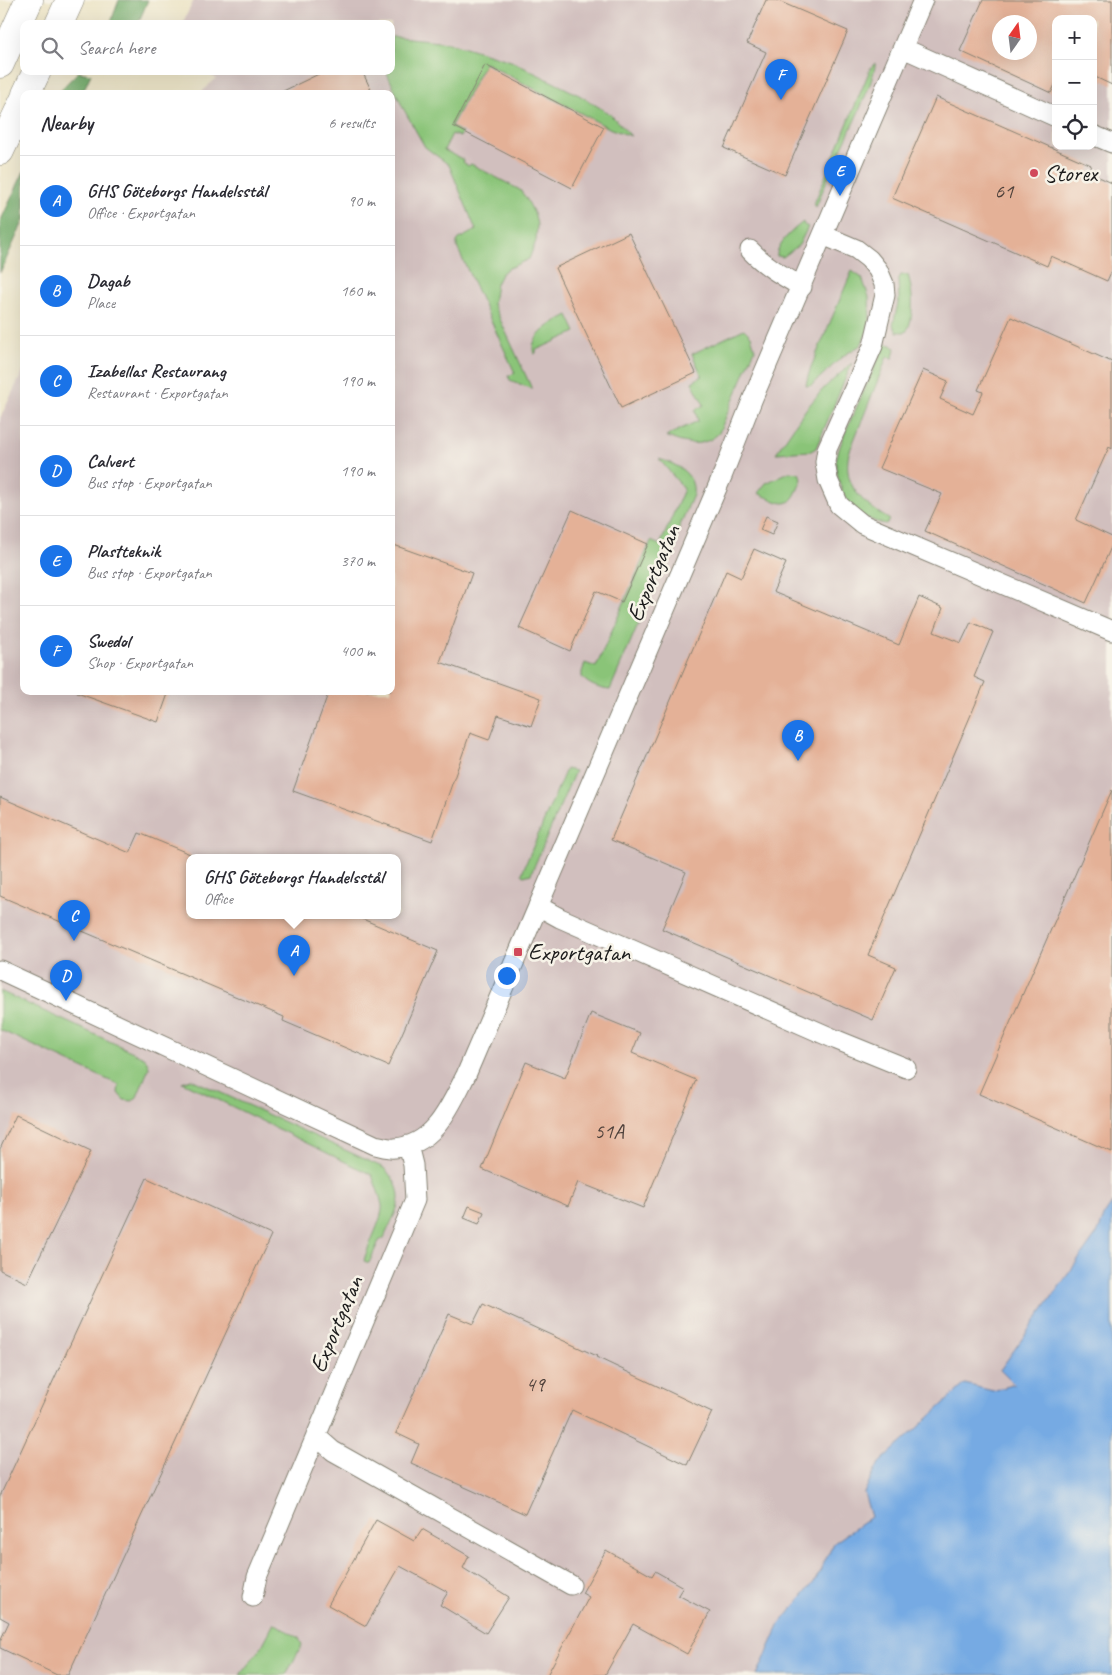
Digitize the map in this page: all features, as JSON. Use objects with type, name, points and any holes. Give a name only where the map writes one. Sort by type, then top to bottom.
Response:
[{"type":"highway","points":[[0,64],[29,0]]},
{"type":"highway","points":[[61,20],[70,0]]},
{"type":"highway","points":[[28,90],[35,75]]},
{"type":"highway","points":[[0,151],[20,108]]},
{"type":"street","name":"Exportgatan","points":[[0,970],[375,1145],[394,1148],[408,1145],[434,1129],[446,1116],[466,1075],[923,0]]},
{"type":"street","points":[[903,48],[1052,115]]},
{"type":"street","points":[[1097,136],[1112,143]]},
{"type":"street","points":[[823,235],[856,249],[869,259],[878,270],[884,284],[885,296],[872,346],[827,449],[825,462],[828,480],[839,506],[862,524],[1112,632]]},
{"type":"street","points":[[750,250],[776,272],[802,287]]},
{"type":"street","points":[[538,906],[560,918],[836,1040],[906,1068]]},
{"type":"street","name":"Exportgatan","points":[[253,1597],[257,1577],[415,1200],[413,1165],[408,1145]]},
{"type":"street","points":[[316,1436],[333,1450],[571,1585]]},
{"type":"shaded area","points":[[194,0],[1112,0],[1112,1203],[1098,1232],[1001,1370],[1015,1384],[993,1391],[864,1493],[871,1517],[834,1543],[815,1581],[780,1624],[757,1675],[0,1675],[0,418],[20,377],[20,695],[395,695],[395,90],[204,90],[216,78],[210,75],[395,75],[395,20],[184,20]]},
{"type":"green space","points":[[119,0],[148,0],[140,20],[112,20]]},
{"type":"green space","points":[[395,37],[449,42],[511,61],[579,95],[610,114],[631,136],[611,129],[485,63],[451,126],[462,133],[460,137],[452,134],[444,150],[464,160],[463,162],[468,166],[471,164],[520,190],[535,215],[537,225],[536,241],[529,259],[507,269],[501,274],[496,284],[493,304],[532,389],[510,380],[508,376],[515,373],[457,247],[459,239],[476,230],[449,165],[425,147],[388,75],[395,75]]},
{"type":"green space","points":[[875,63],[866,95],[829,171],[830,173],[816,207],[814,204],[871,67]]},
{"type":"green space","points":[[75,75],[91,75],[84,90],[61,90]]},
{"type":"green space","points":[[20,180],[20,229],[0,273],[0,222]]},
{"type":"green space","points":[[803,222],[808,227],[799,245],[783,257],[777,256],[777,251],[782,242]]},
{"type":"green space","points":[[852,271],[862,278],[869,297],[870,320],[867,332],[861,345],[843,356],[812,385],[806,386],[811,367]]},
{"type":"green space","points":[[901,275],[908,275],[912,296],[911,320],[906,332],[897,332],[893,325],[899,299],[898,280]]},
{"type":"green space","points":[[568,315],[576,332],[536,350],[534,354],[533,347],[539,335],[550,325]]},
{"type":"green space","points":[[744,329],[751,336],[755,349],[719,433],[707,441],[694,444],[666,436],[698,421],[695,410],[704,405],[692,382],[702,376],[692,354]]},
{"type":"green space","points":[[885,344],[892,345],[895,348],[893,358],[887,357],[849,453],[848,465],[852,485],[857,493],[871,507],[890,520],[886,524],[865,517],[851,507],[842,490],[836,465],[844,435]]},
{"type":"green space","points":[[852,363],[816,448],[811,451],[776,453],[806,409],[824,388]]},
{"type":"green space","points":[[659,459],[678,467],[688,475],[693,487],[693,495],[610,690],[602,689],[582,677],[585,663],[596,667],[651,541],[660,545],[684,489]]},
{"type":"green space","points":[[789,472],[799,473],[802,479],[794,497],[790,501],[781,503],[758,493],[766,483]]},
{"type":"green space","points":[[566,769],[575,771],[531,874],[524,876],[522,874],[524,868]]},
{"type":"green space","points":[[0,991],[144,1057],[149,1068],[137,1097],[133,1101],[124,1100],[118,1093],[119,1085],[0,1030]]},
{"type":"green space","points":[[191,1079],[384,1168],[397,1186],[399,1202],[384,1238],[379,1241],[369,1263],[364,1261],[382,1210],[381,1201],[372,1175],[182,1082]]},
{"type":"green space","points":[[274,1623],[299,1638],[302,1645],[286,1675],[240,1675],[262,1646]]},
{"type":"water","points":[[1112,1203],[1112,1675],[757,1675],[780,1624],[815,1581],[834,1543],[871,1517],[864,1493],[879,1463],[965,1384],[993,1391],[1014,1384],[1000,1370],[1098,1232]]},
{"type":"building","points":[[766,0],[776,0],[848,31],[785,175],[724,148],[766,52],[747,43]]},
{"type":"building","points":[[983,0],[1112,0],[1112,85],[1097,78],[1097,15],[1052,15],[1051,93],[960,51]]},
{"type":"building","points":[[485,65],[604,127],[572,188],[453,126]]},
{"type":"building","points":[[317,75],[364,75],[371,90],[285,90]]},
{"type":"building","points":[[936,97],[1052,148],[1052,150],[1057,150],[1091,165],[1088,172],[1112,183],[1112,270],[1107,281],[1051,256],[1047,266],[892,198]]},
{"type":"building","points":[[629,233],[696,373],[621,408],[555,268]]},
{"type":"building","points":[[1011,317],[1112,362],[1112,449],[1109,447],[1076,520],[1112,537],[1112,545],[1086,603],[925,531],[942,494],[879,468],[923,370],[948,381],[940,399],[973,414],[983,392],[978,390]]},
{"type":"building","points":[[572,510],[648,544],[622,602],[596,591],[570,651],[519,628]]},
{"type":"building","points":[[766,516],[778,521],[772,535],[760,530]]},
{"type":"building","points":[[395,545],[472,573],[440,662],[541,698],[531,726],[498,715],[489,740],[470,733],[432,841],[293,791],[328,695],[395,695]]},
{"type":"building","points":[[754,549],[786,563],[773,592],[899,645],[919,597],[943,608],[934,632],[961,643],[971,622],[993,632],[974,677],[985,682],[868,955],[896,967],[873,1020],[662,929],[686,872],[611,840],[726,571],[741,578]]},
{"type":"building","points":[[83,695],[168,695],[158,722]]},
{"type":"building","points":[[1112,790],[1112,1152],[979,1094]]},
{"type":"building","points":[[0,797],[130,853],[139,833],[190,854],[186,854],[186,919],[362,919],[438,951],[388,1066],[283,1021],[284,1017],[0,896]]},
{"type":"building","points":[[591,1013],[640,1033],[632,1053],[696,1080],[643,1208],[578,1182],[568,1206],[482,1169],[526,1062],[565,1078]]},
{"type":"building","points":[[16,1115],[91,1151],[27,1283],[0,1270],[0,1149]]},
{"type":"building","points":[[147,1178],[271,1235],[68,1675],[57,1675],[0,1648],[0,1641],[9,1622],[0,1617],[0,1496]]},
{"type":"building","points":[[469,1206],[484,1212],[479,1224],[464,1218]]},
{"type":"building","points":[[483,1304],[597,1356],[712,1412],[687,1465],[572,1410],[525,1514],[411,1463],[419,1444],[396,1433],[449,1314],[473,1324]]},
{"type":"building","points":[[376,1520],[414,1541],[422,1529],[469,1556],[463,1568],[509,1597],[486,1633],[440,1605],[448,1592],[400,1566],[366,1626],[328,1605]]},
{"type":"building","points":[[606,1550],[652,1576],[655,1571],[683,1587],[678,1595],[710,1612],[687,1654],[633,1624],[605,1675],[547,1675],[589,1597],[582,1593]]},
{"type":"place","name":"Swedol","points":[[781,100]]},
{"type":"place","name":"Storex","points":[[1034,173]]},
{"type":"place","name":"Plastteknik","points":[[840,196]]},
{"type":"place","name":"Dagab","points":[[798,761]]},
{"type":"place","name":"Izabellas Restaurang","points":[[74,941]]},
{"type":"place","name":"Exportgatan","points":[[518,952]]},
{"type":"place","name":"GHS Göteborgs Handelsstål","points":[[294,976]]},
{"type":"place","name":"Calvert","points":[[66,1001]]}]
